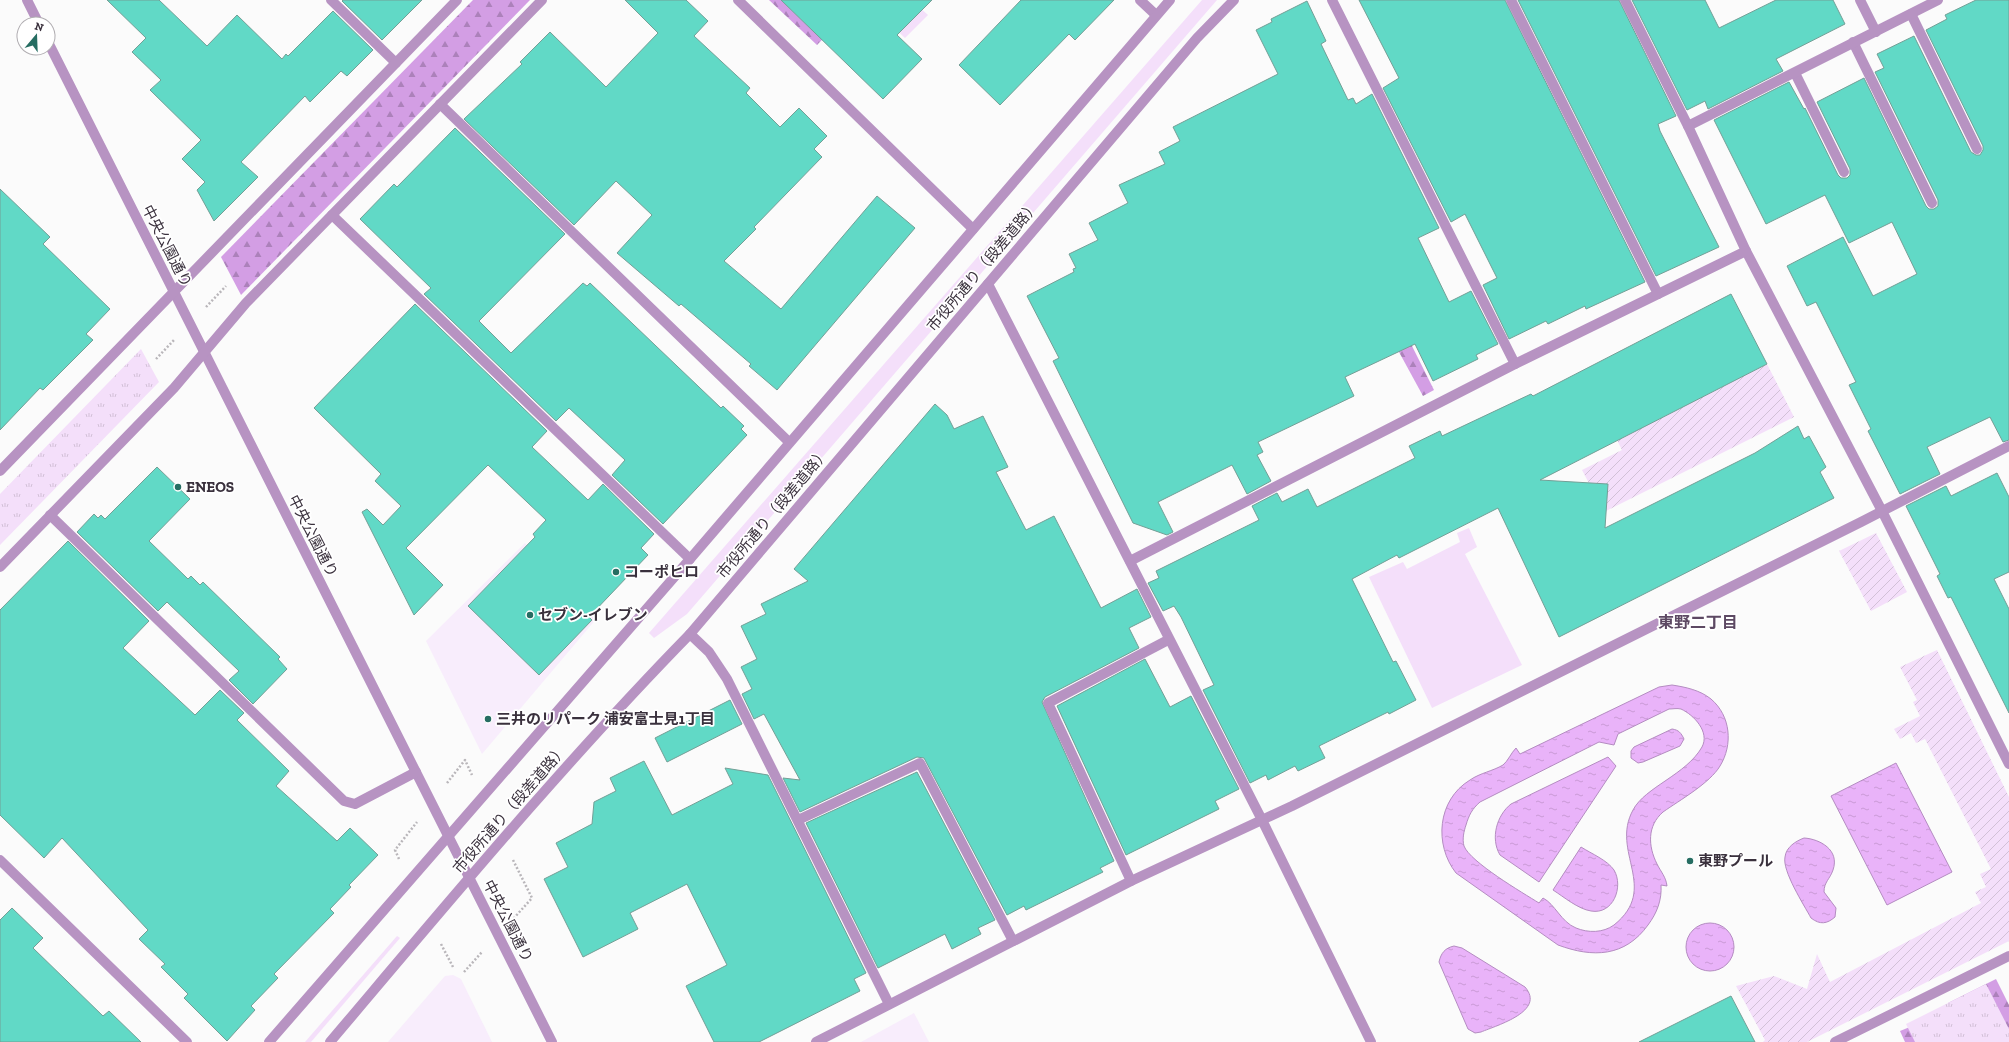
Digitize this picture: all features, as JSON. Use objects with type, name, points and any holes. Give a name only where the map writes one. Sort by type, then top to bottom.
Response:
[{"type":"street","points":[[27,0],[35,16]]},
{"type":"street","points":[[330,0],[396,63]]},
{"type":"street","points":[[0,471],[457,0]]},
{"type":"street","points":[[0,567],[174,388],[205,354],[239,311],[542,0]]},
{"type":"street","points":[[738,0],[973,229]]},
{"type":"street","points":[[1140,0],[1156,15]]},
{"type":"street","name":"市役所通り（段差道路）","points":[[269,1042],[690,559],[1170,0]]},
{"type":"street","name":"市役所通り（段差道路）","points":[[330,1042],[469,878],[628,697],[690,634],[1197,38],[1234,0]]},
{"type":"street","points":[[1332,0],[1515,364]]},
{"type":"street","points":[[1511,0],[1658,294]]},
{"type":"street","points":[[1625,0],[1688,126],[1746,251],[1882,511],[2009,764]]},
{"type":"street","points":[[1860,0],[1876,32]]},
{"type":"street","points":[[1688,126],[1938,0]]},
{"type":"street","points":[[1911,14],[1977,149]]},
{"type":"street","points":[[1853,42],[1932,202]]},
{"type":"street","name":"中央公園通り","points":[[55,56],[552,1042]]},
{"type":"street","points":[[1795,73],[1844,172]]},
{"type":"street","points":[[440,104],[789,442]]},
{"type":"street","points":[[332,215],[690,559]]},
{"type":"street","points":[[1130,561],[1515,364],[1746,251]]},
{"type":"street","points":[[988,284],[1130,561],[1168,640],[1262,820],[1371,1042]]},
{"type":"street","points":[[816,1042],[1131,881],[1262,820],[1882,511],[2009,446]]},
{"type":"street","points":[[50,515],[344,801],[355,804],[416,772]]},
{"type":"street","points":[[690,634],[709,652],[727,679],[889,1004]]},
{"type":"street","points":[[1131,881],[1048,703],[1168,640]]},
{"type":"street","points":[[798,820],[920,763],[1013,941]]},
{"type":"street","points":[[0,860],[187,1042]]},
{"type":"street","points":[[1835,1042],[2009,956]]},
{"type":"shaded area","points":[[525,543],[597,618],[482,754],[426,641]]},
{"type":"shaded area","points":[[453,975],[461,979],[492,1042],[388,1042],[445,976]]},
{"type":"shaded area","points":[[914,1013],[929,1042],[861,1042]]},
{"type":"green space","points":[[473,0],[530,0],[241,295],[221,257]]},
{"type":"green space","points":[[769,0],[781,0],[811,29],[839,0],[861,0],[817,45]]},
{"type":"green space","points":[[865,0],[911,0],[928,15],[905,38]]},
{"type":"green space","points":[[1202,0],[1217,0],[687,614],[654,638],[649,633]]},
{"type":"green space","points":[[1325,172],[1434,390],[1423,396],[1399,352],[1314,177]]},
{"type":"green space","points":[[141,349],[159,382],[0,545],[0,494]]},
{"type":"green space","points":[[1767,364],[1794,417],[1604,512],[1582,470],[1622,450],[1617,440]]},
{"type":"green space","points":[[1469,528],[1477,547],[1465,554],[1522,665],[1432,708],[1369,577],[1403,562],[1407,569],[1460,542],[1457,533]]},
{"type":"green space","points":[[1876,533],[1907,592],[1871,611],[1839,551]]},
{"type":"green space","points":[[1937,650],[2009,797],[2009,941],[1807,1042],[1763,1042],[1765,1040],[1736,986],[1774,976],[1807,989],[1817,954],[1830,982],[1981,903],[1975,892],[1986,887],[1980,874],[1991,869],[1925,739],[1916,743],[1911,733],[1900,739],[1894,729],[1920,716],[1913,702],[1917,700],[1900,667]]},
{"type":"green space","points":[[397,936],[400,938],[311,1042],[305,1042]]},
{"type":"green space","points":[[1996,979],[2009,1005],[2009,1036],[1948,1003]]},
{"type":"green space","points":[[1986,984],[2009,1029],[2009,1042],[1915,1042],[1906,1024]]},
{"type":"green space","points":[[1917,1024],[1925,1042],[1905,1042],[1900,1031]]},
{"type":"water","points":[[1672,685],[1692,689],[1707,696],[1718,706],[1723,714],[1728,731],[1727,749],[1724,758],[1720,766],[1709,779],[1663,812],[1654,824],[1651,836],[1652,850],[1667,886],[1661,885],[1660,901],[1654,916],[1639,936],[1619,949],[1608,952],[1584,952],[1558,945],[1456,873],[1449,862],[1444,849],[1442,824],[1445,811],[1451,799],[1459,789],[1470,780],[1503,765],[1516,748],[1520,754],[1659,687]],"holes":[[[1669,709],[1681,709],[1691,715],[1702,730],[1704,741],[1695,757],[1647,794],[1633,810],[1627,825],[1627,840],[1634,883],[1633,897],[1627,911],[1610,928],[1600,931],[1585,931],[1576,928],[1566,922],[1551,904],[1543,898],[1539,903],[1498,877],[1468,853],[1464,846],[1463,838],[1468,818],[1480,802],[1599,742],[1614,745],[1618,734]]]},
{"type":"water","points":[[1672,729],[1680,732],[1684,739],[1680,746],[1643,762],[1638,763],[1631,758],[1631,751],[1634,747]]},
{"type":"water","points":[[1608,757],[1616,766],[1539,882],[1500,855],[1497,848],[1495,834],[1496,827],[1502,814],[1511,804]]},
{"type":"water","points":[[1896,763],[1952,872],[1887,905],[1831,796]]},
{"type":"water","points":[[1804,838],[1822,843],[1831,851],[1834,857],[1833,870],[1825,886],[1824,892],[1836,908],[1835,917],[1823,923],[1817,922],[1811,918],[1794,888],[1785,863],[1786,853],[1789,847]]},
{"type":"water","points":[[1581,847],[1611,866],[1617,877],[1617,891],[1611,904],[1605,909],[1599,911],[1591,911],[1581,908],[1553,890]]},
{"type":"water","points":[[1710,923],[1719,925],[1727,930],[1732,938],[1734,947],[1732,956],[1727,964],[1719,969],[1710,971],[1701,969],[1693,964],[1688,956],[1686,947],[1688,938],[1693,930],[1701,925]]},
{"type":"water","points":[[1454,946],[1462,948],[1525,987],[1530,996],[1529,1003],[1525,1010],[1508,1021],[1481,1032],[1475,1033],[1468,1029],[1439,962],[1444,951]]},
{"type":"building","points":[[107,0],[159,0],[207,46],[237,15],[282,59],[286,54],[288,56],[333,11],[373,50],[347,76],[341,71],[310,102],[305,96],[241,162],[258,177],[214,221],[197,190],[205,182],[182,159],[201,140],[150,90],[161,80],[132,52],[146,38]]},
{"type":"building","points":[[422,0],[382,40],[342,1]]},
{"type":"building","points":[[625,0],[686,0],[708,21],[694,36],[750,88],[746,93],[780,127],[799,108],[827,136],[814,149],[822,157],[754,227],[756,229],[724,261],[781,309],[877,196],[915,228],[777,390],[749,366],[751,364],[681,304],[679,306],[617,253],[652,215],[616,181],[574,225],[464,119],[522,64],[520,62],[550,32],[606,87],[658,33]]},
{"type":"building","points":[[781,0],[932,0],[897,35],[922,59],[883,99]]},
{"type":"building","points":[[1021,0],[1114,0],[1075,40],[1069,34],[1000,105],[959,65]]},
{"type":"building","points":[[1359,0],[1505,0],[1645,282],[1586,309],[1585,306],[1548,324],[1546,321],[1509,339],[1483,285],[1497,278],[1465,214],[1451,222],[1383,88],[1399,78]]},
{"type":"building","points":[[1518,0],[1619,0],[1676,116],[1658,124],[1660,131],[1719,247],[1656,276]]},
{"type":"building","points":[[1632,0],[1705,0],[1719,28],[1776,0],[1833,0],[1845,24],[1776,59],[1783,71],[1708,109],[1705,101],[1687,110]]},
{"type":"building","points":[[1976,0],[2009,0],[2009,440],[2003,442],[1990,417],[1927,447],[1940,474],[1900,494],[1868,431],[1871,429],[1849,385],[1856,382],[1816,302],[1807,306],[1787,266],[1843,237],[1873,296],[1917,274],[1892,222],[1849,243],[1825,195],[1766,224],[1714,120],[1789,82],[1804,109],[1805,108],[1838,175],[1841,178],[1847,178],[1850,175],[1850,169],[1817,102],[1864,78],[1926,206],[1929,209],[1934,209],[1938,206],[1938,200],[1875,72],[1884,68],[1877,54],[1914,36],[1971,152],[1976,155],[1980,155],[1983,150],[1983,146],[1926,30],[1947,19],[1945,15]]},
{"type":"building","points":[[1307,1],[1326,41],[1321,44],[1348,100],[1353,98],[1356,104],[1372,94],[1439,228],[1418,238],[1449,302],[1471,291],[1498,344],[1476,355],[1478,359],[1433,381],[1415,344],[1345,377],[1354,396],[1258,442],[1263,452],[1257,455],[1271,481],[1247,494],[1232,465],[1158,502],[1173,532],[1167,535],[1133,523],[1053,361],[1059,358],[1027,296],[1074,272],[1073,269],[1076,268],[1069,254],[1098,240],[1089,223],[1128,203],[1119,185],[1165,164],[1159,152],[1180,141],[1173,127],[1278,74],[1256,30],[1272,22],[1271,19]]},
{"type":"building","points":[[455,128],[565,234],[479,321],[511,353],[583,283],[587,286],[590,283],[721,408],[723,406],[744,426],[741,429],[747,435],[663,524],[612,475],[625,460],[569,408],[556,421],[424,294],[431,288],[360,219],[394,184],[397,187]]},
{"type":"building","points":[[0,189],[50,237],[43,244],[110,309],[86,334],[93,340],[43,390],[40,388],[0,430]]},
{"type":"building","points":[[1731,294],[1767,364],[1540,480],[1608,484],[1605,528],[1755,453],[1798,426],[1804,439],[1809,436],[1826,467],[1820,472],[1834,498],[1559,637],[1498,508],[1399,558],[1397,555],[1352,579],[1393,662],[1396,661],[1416,700],[1319,746],[1325,758],[1298,771],[1295,766],[1268,780],[1266,775],[1250,783],[1203,690],[1214,685],[1181,617],[1174,606],[1163,611],[1148,583],[1159,578],[1156,571],[1259,520],[1252,506],[1277,493],[1282,502],[1308,489],[1317,507],[1415,458],[1409,446],[1440,431],[1442,436],[1531,394],[1533,396]]},
{"type":"building","points":[[415,304],[547,431],[532,447],[588,500],[603,484],[654,534],[641,548],[648,555],[589,617],[592,620],[539,675],[468,606],[535,537],[533,534],[546,520],[488,465],[406,548],[443,585],[414,615],[362,512],[367,509],[383,525],[401,506],[375,481],[381,474],[314,408]]},
{"type":"building","points":[[935,404],[947,415],[954,429],[983,416],[1008,467],[996,472],[1026,530],[1054,516],[1101,608],[1137,589],[1151,617],[1129,628],[1139,648],[1045,697],[1042,702],[1114,861],[1100,868],[1103,872],[1026,910],[1024,906],[1007,915],[924,758],[917,757],[800,812],[783,778],[800,780],[764,714],[754,719],[742,694],[752,689],[741,667],[757,659],[741,626],[766,614],[761,604],[808,581],[794,569]]},
{"type":"building","points":[[157,467],[190,499],[149,541],[188,579],[191,576],[200,585],[203,582],[280,657],[278,659],[287,669],[253,704],[229,680],[239,671],[167,602],[158,611],[77,532],[94,514],[98,518],[101,515],[105,519]]},
{"type":"building","points":[[1997,473],[2009,497],[2009,572],[1994,579],[2009,609],[2009,713],[1951,597],[1948,598],[1937,576],[1940,574],[1906,506],[1946,486],[1951,496]]},
{"type":"building","points":[[68,541],[149,621],[123,648],[195,715],[220,690],[244,713],[237,720],[289,771],[276,786],[337,841],[350,828],[378,855],[349,885],[351,887],[330,909],[334,913],[274,974],[278,978],[251,1006],[255,1010],[227,1041],[184,998],[188,994],[161,967],[165,964],[139,939],[148,930],[62,838],[44,858],[0,815],[0,610]]},
{"type":"building","points":[[1145,659],[1170,707],[1191,696],[1239,789],[1215,801],[1219,809],[1126,855],[1057,706]]},
{"type":"building","points":[[730,700],[742,724],[667,762],[655,738]]},
{"type":"building","points":[[644,761],[672,815],[733,784],[725,768],[768,775],[866,973],[854,979],[860,991],[759,1042],[714,1042],[686,986],[727,965],[687,884],[630,913],[638,929],[583,957],[544,879],[568,867],[556,843],[592,824],[594,802],[616,791],[610,778]]},
{"type":"building","points":[[917,772],[995,920],[978,928],[981,934],[952,949],[945,934],[878,968],[806,823]]},
{"type":"building","points":[[12,908],[43,938],[33,948],[103,1016],[109,1011],[141,1042],[0,1042],[0,920]]},
{"type":"building","points":[[1731,996],[1755,1042],[1639,1042]]},
{"type":"place","name":"ENEOS","points":[[178,487]]},
{"type":"place","name":"コーポヒロ","points":[[616,572]]},
{"type":"place","name":"セブン-イレブン","points":[[530,615]]},
{"type":"place","name":"三井のリパーク 浦安富士見1丁目","points":[[488,719]]},
{"type":"place","name":"東野プール","points":[[1690,861]]},
{"type":"district","name":"東野二丁目","points":[[1698,622]]}]
